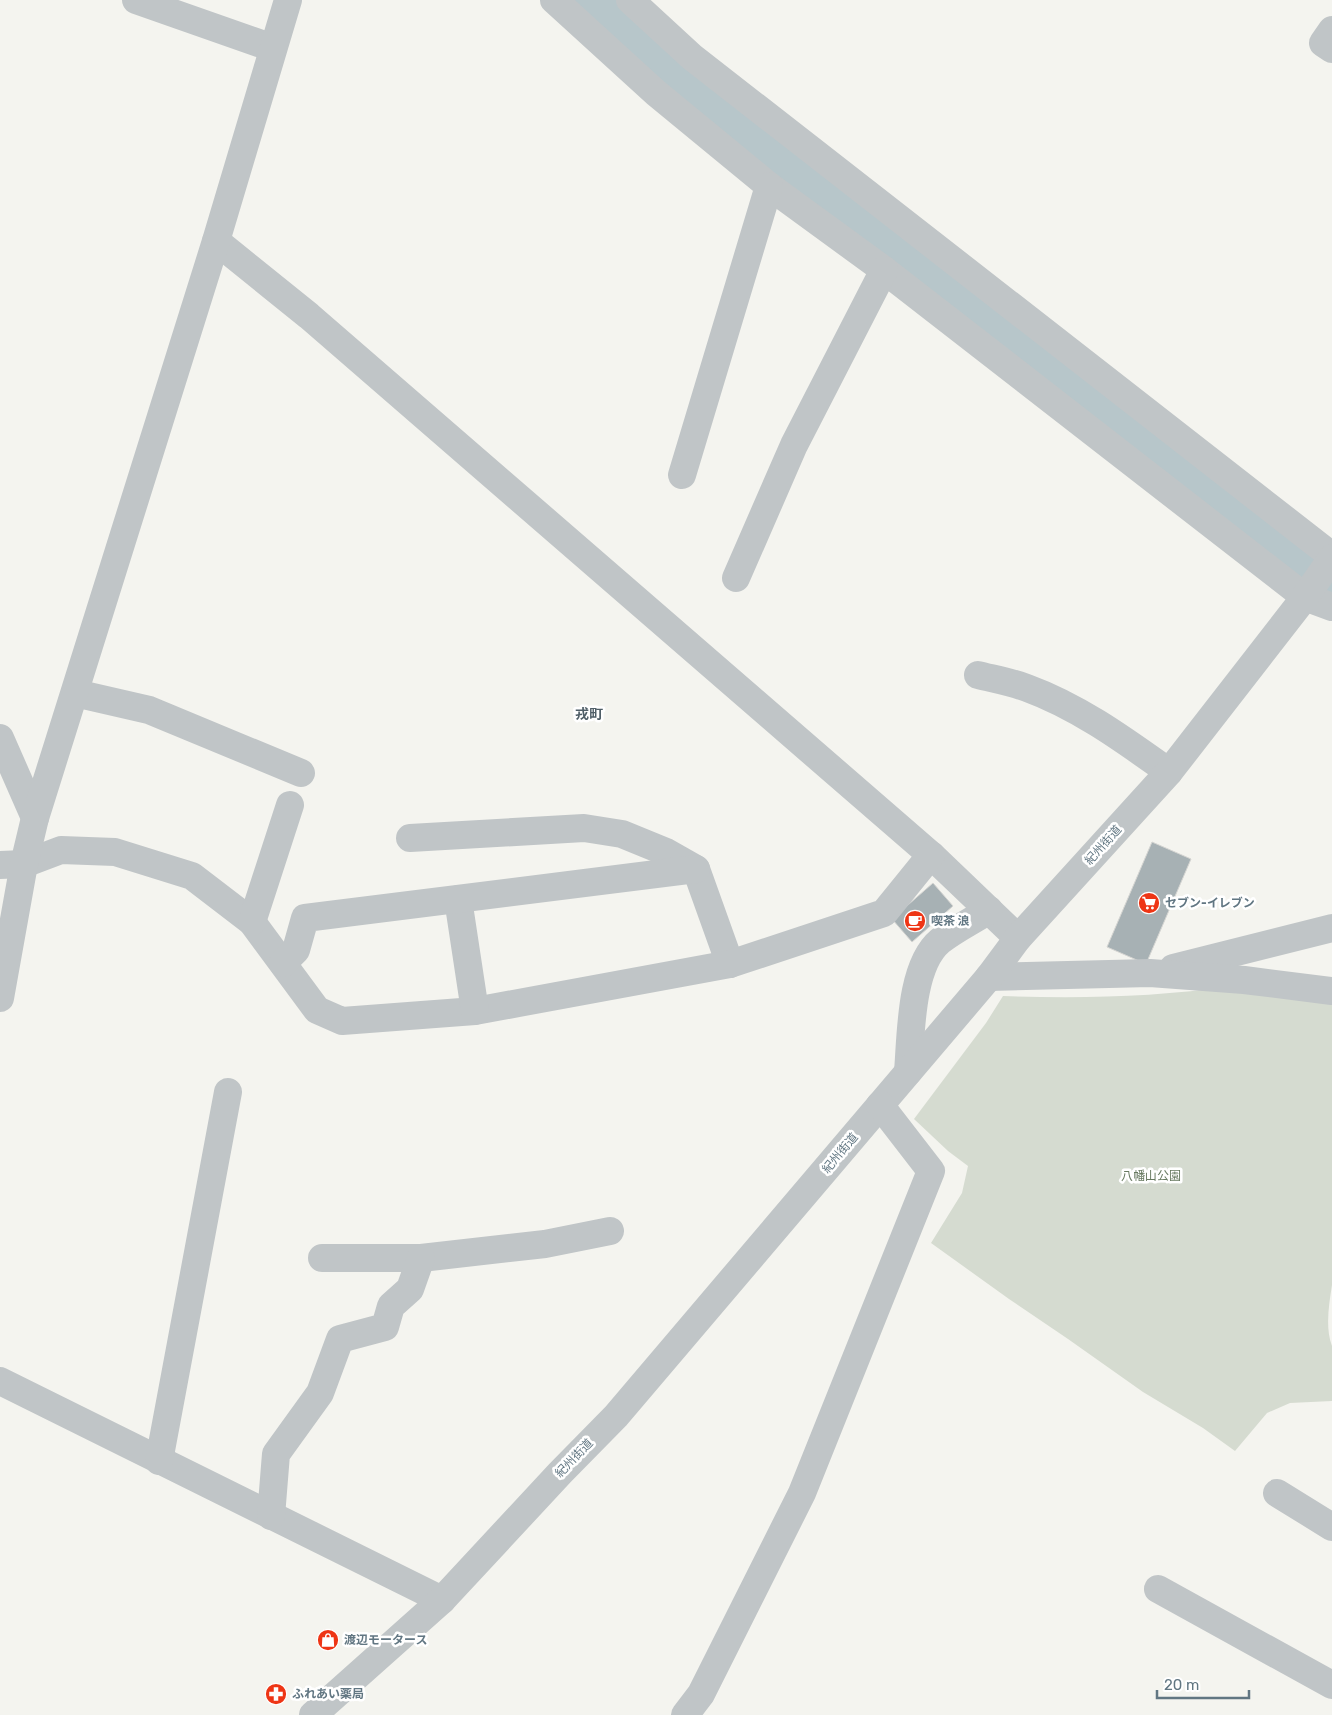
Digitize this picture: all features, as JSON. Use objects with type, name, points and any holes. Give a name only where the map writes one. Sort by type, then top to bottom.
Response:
[{"type":"street","points":[[136,0],[273,48]]},
{"type":"street","points":[[0,998],[12,864],[35,818],[75,693],[216,241],[288,0]]},
{"type":"street","points":[[554,0],[656,93],[768,186],[884,270],[1332,607]]},
{"type":"street","points":[[630,0],[692,57],[1331,558]]},
{"type":"street","points":[[1332,30],[1323,43],[1332,49]]},
{"type":"street","points":[[682,475],[768,186]]},
{"type":"street","points":[[216,241],[309,316],[931,855],[1018,938]]},
{"type":"street","points":[[736,578],[794,445],[884,270]]},
{"type":"street","name":"紀州街道","points":[[313,1715],[442,1600],[560,1473],[616,1416],[880,1106],[988,977],[1018,938],[1169,772],[1309,591],[1331,558]]},
{"type":"street","points":[[978,675],[1026,688],[1060,702],[1105,727],[1169,772]]},
{"type":"street","points":[[75,693],[149,710],[301,773]]},
{"type":"street","points":[[0,738],[35,818]]},
{"type":"street","points":[[252,922],[290,805]]},
{"type":"street","points":[[410,838],[584,828],[622,834],[666,852],[696,869],[730,964]]},
{"type":"street","points":[[12,864],[62,850],[115,852],[192,876],[252,922],[317,1010],[342,1021],[475,1011],[730,964],[884,912],[931,855]]},
{"type":"street","points":[[283,963],[296,950],[305,918],[696,869]]},
{"type":"street","points":[[458,899],[475,1011]]},
{"type":"street","points":[[908,1072],[912,1006],[924,962],[939,941],[989,910]]},
{"type":"street","points":[[1150,973],[1332,928]]},
{"type":"street","points":[[988,977],[1150,973],[1244,980],[1332,991]]},
{"type":"street","points":[[159,1461],[228,1092]]},
{"type":"street","points":[[685,1715],[701,1694],[802,1494],[931,1171],[880,1106]]},
{"type":"street","points":[[322,1258],[421,1258],[545,1244],[610,1231]]},
{"type":"street","points":[[271,1516],[276,1454],[320,1393],[340,1339],[385,1327],[391,1306],[410,1289],[421,1258]]},
{"type":"street","points":[[0,1381],[442,1600]]},
{"type":"street","points":[[1277,1494],[1332,1527]]},
{"type":"street","points":[[1158,1589],[1332,1684]]},
{"type":"green space","name":"八幡山公園","points":[[1232,986],[1332,994],[1332,1285],[1328,1324],[1332,1346],[1332,1401],[1290,1403],[1267,1413],[1235,1451],[1203,1428],[1143,1392],[931,1243],[962,1193],[968,1166],[948,1151],[914,1119],[986,1023],[1003,996],[1118,996],[1175,993]]},
{"type":"building","name":"セブン-イレブン","points":[[1152,842],[1191,859],[1146,964],[1107,947]]},
{"type":"building","points":[[933,883],[953,906],[912,942],[892,919]]},
{"type":"waterway","points":[[594,0],[737,122],[1302,567],[1332,585]]},
{"type":"place","name":"セブン-イレブン","points":[[1149,903]]},
{"type":"place","name":"喫茶 浪","points":[[915,921]]},
{"type":"place","name":"渡辺モータース","points":[[328,1640]]},
{"type":"place","name":"ふれあい薬局","points":[[276,1694]]},
{"type":"district","name":"戎町","points":[[589,714]]}]
